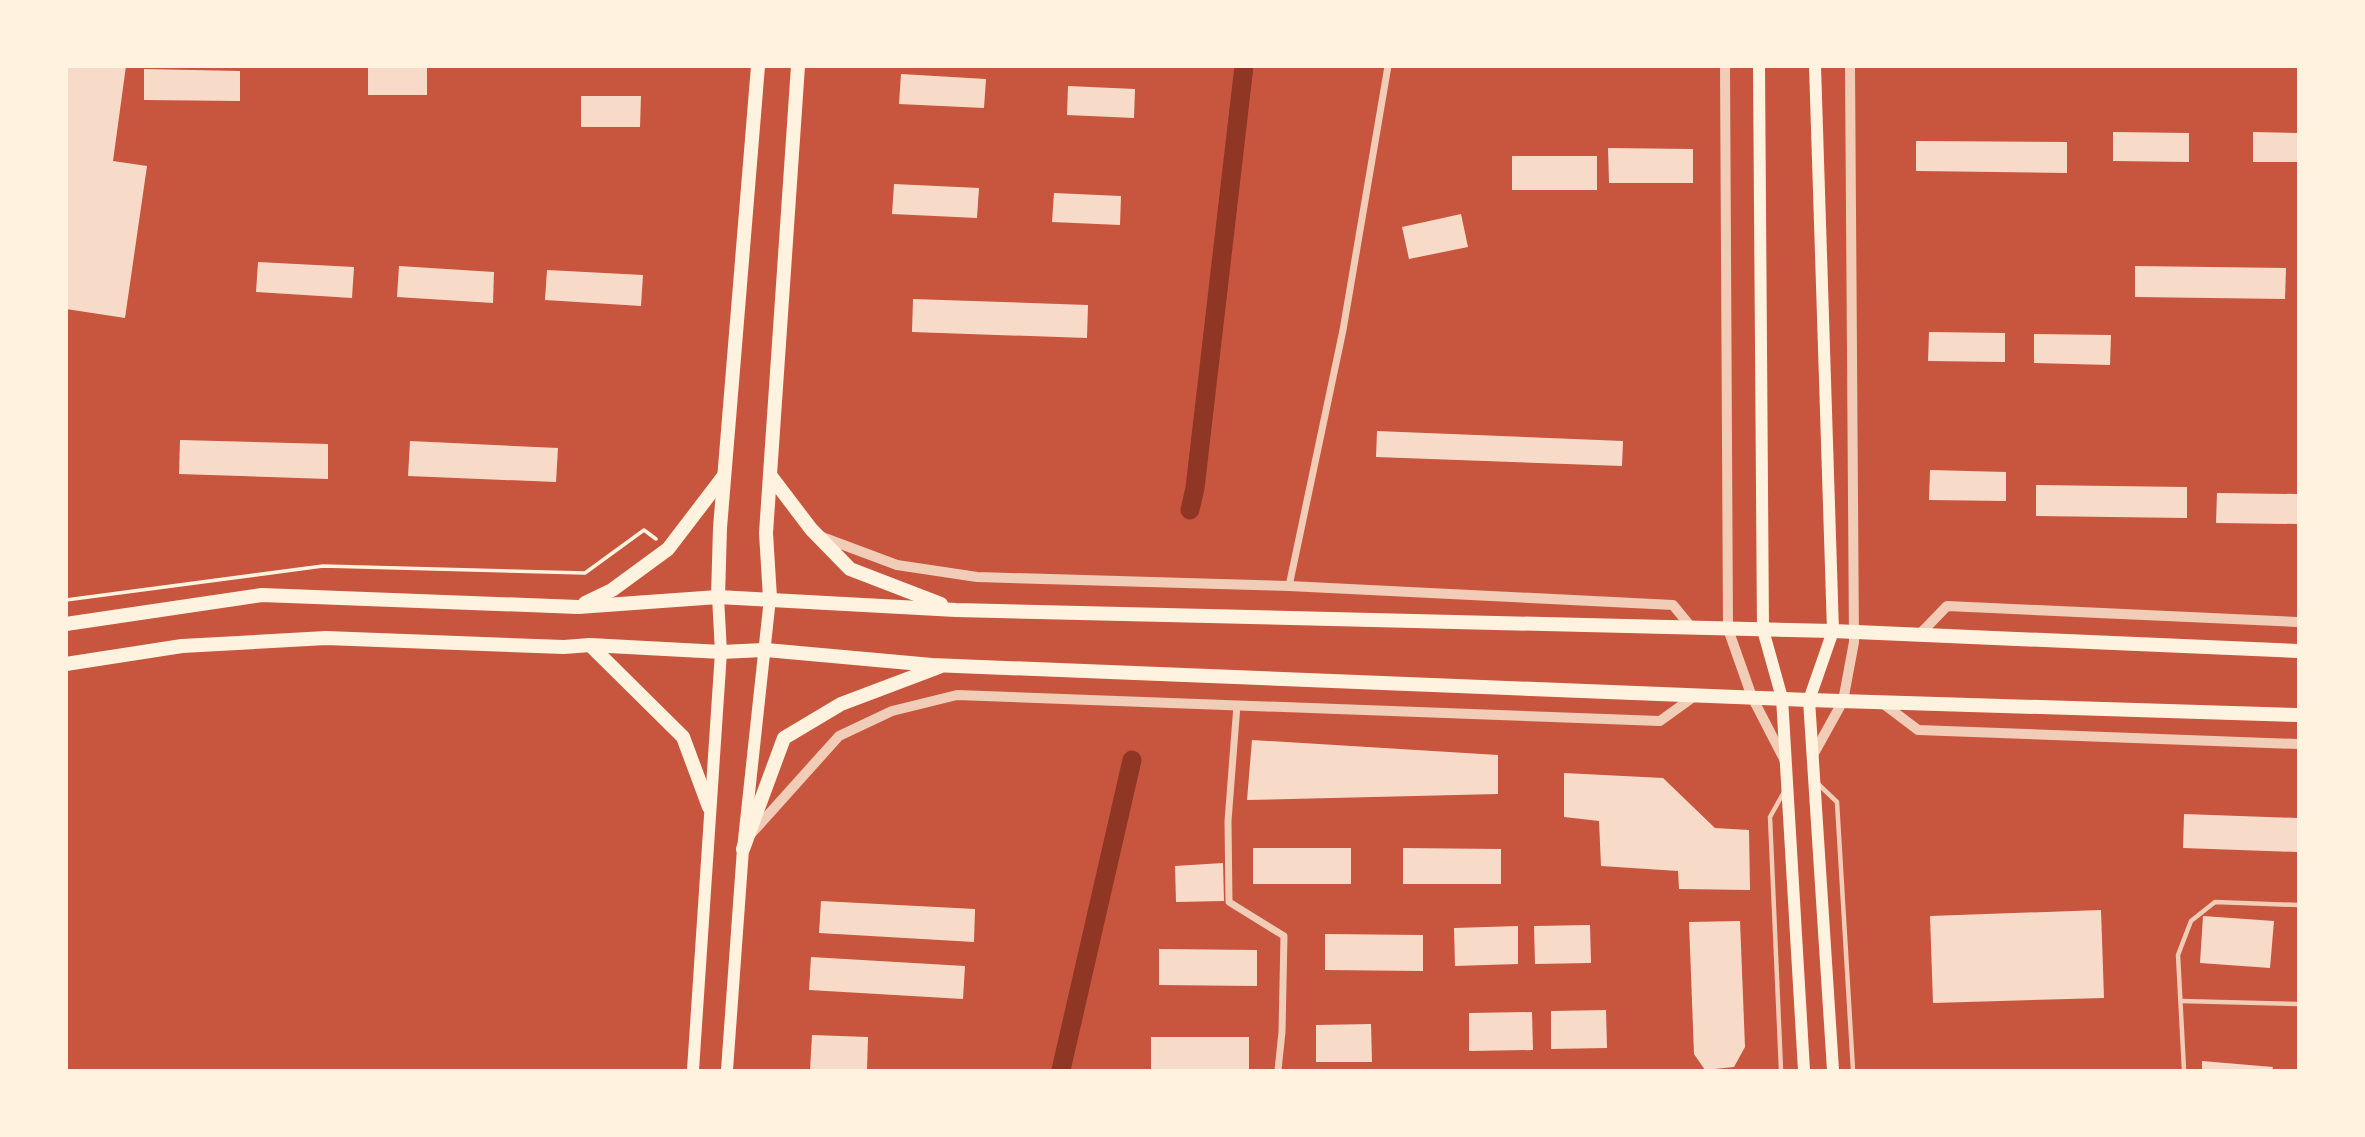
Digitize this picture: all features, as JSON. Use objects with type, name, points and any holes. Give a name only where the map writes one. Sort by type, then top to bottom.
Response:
[{"type":"highway","points":[[718,597],[720,528],[758,66]]},
{"type":"highway","points":[[770,598],[766,533],[798,66]]},
{"type":"highway","points":[[770,475],[817,535],[850,569],[956,610]]},
{"type":"highway","points":[[578,607],[612,590],[668,548],[724,476]]},
{"type":"highway","points":[[66,624],[262,595],[578,607],[718,597],[956,610],[1833,631],[2298,651]]},
{"type":"highway","points":[[66,664],[182,646],[326,638],[564,647],[590,645],[721,652],[766,650],[944,666],[1809,700],[2298,715]]},
{"type":"highway","points":[[590,645],[683,737],[709,807]]},
{"type":"highway","points":[[744,844],[785,738],[841,704],[944,666]]},
{"type":"main road","points":[[1759,66],[1763,630],[1782,698],[1804,1070]]},
{"type":"main road","points":[[1815,66],[1833,631],[1809,700],[1833,1070]]},
{"type":"main road","points":[[693,1070],[721,652],[718,597]]},
{"type":"main road","points":[[727,1070],[744,844],[770,598]]},
{"type":"street","points":[[1289,586],[1343,330],[1388,66]]},
{"type":"street","points":[[1725,66],[1728,629],[1752,697],[1786,761]]},
{"type":"street","points":[[1813,755],[1843,701],[1854,632],[1850,66]]},
{"type":"street","points":[[817,535],[897,565],[977,577],[1289,586],[1673,606],[1691,627]]},
{"type":"street","points":[[1919,635],[1947,606],[2298,622]]},
{"type":"street","points":[[744,844],[839,736],[892,711],[957,695],[1660,721],[1696,695]]},
{"type":"street","points":[[1881,702],[1918,730],[2298,744]]},
{"type":"street","points":[[1237,705],[1228,821],[1229,902],[1284,936],[1282,1032],[1278,1070]]},
{"type":"lane","points":[[1814,779],[1837,802],[1853,1070]]},
{"type":"lane","points":[[1781,1070],[1770,817],[1787,785]]},
{"type":"lane","points":[[2184,1070],[2178,955],[2191,921],[2215,902],[2298,905]]},
{"type":"lane","points":[[2181,1001],[2298,1004]]},
{"type":"path","points":[[66,600],[323,566],[585,573],[644,530],[668,548]]},
{"type":"building","points":[[66,66],[126,66],[113,161],[147,166],[125,318],[66,309]]},
{"type":"building","points":[[368,66],[427,66],[427,95],[368,95]]},
{"type":"building","points":[[144,69],[240,71],[240,101],[144,100]]},
{"type":"building","points":[[901,74],[986,79],[984,108],[899,104]]},
{"type":"building","points":[[1068,86],[1135,89],[1134,118],[1067,115]]},
{"type":"building","points":[[581,96],[641,96],[640,127],[581,127]]},
{"type":"building","points":[[2113,132],[2189,133],[2189,162],[2113,161]]},
{"type":"building","points":[[2253,132],[2298,133],[2298,162],[2253,162]]},
{"type":"building","points":[[1916,141],[2067,142],[2067,173],[1916,171]]},
{"type":"building","points":[[1608,148],[1693,149],[1693,183],[1609,183]]},
{"type":"building","points":[[1512,156],[1597,156],[1597,190],[1512,190]]},
{"type":"building","points":[[894,184],[979,188],[977,218],[892,214]]},
{"type":"building","points":[[1054,193],[1121,196],[1120,225],[1052,222]]},
{"type":"building","points":[[1461,214],[1468,247],[1409,259],[1402,227]]},
{"type":"building","points":[[258,262],[354,267],[352,298],[256,292]]},
{"type":"building","points":[[399,266],[494,272],[493,303],[397,297]]},
{"type":"building","points":[[2135,266],[2286,268],[2285,299],[2135,297]]},
{"type":"building","points":[[547,270],[643,275],[641,306],[545,300]]},
{"type":"building","points":[[913,299],[1088,305],[1087,338],[912,332]]},
{"type":"building","points":[[1929,332],[2005,333],[2005,362],[1928,361]]},
{"type":"building","points":[[2034,334],[2111,335],[2110,365],[2034,363]]},
{"type":"building","points":[[1377,431],[1623,441],[1622,466],[1376,457]]},
{"type":"building","points":[[180,440],[328,444],[328,479],[179,474]]},
{"type":"building","points":[[410,441],[558,448],[556,482],[408,476]]},
{"type":"building","points":[[1930,470],[2006,472],[2006,501],[1929,500]]},
{"type":"building","points":[[2036,485],[2187,487],[2187,518],[2036,516]]},
{"type":"building","points":[[2217,493],[2298,494],[2298,524],[2216,523]]},
{"type":"building","points":[[1252,740],[1498,755],[1498,794],[1247,800]]},
{"type":"building","points":[[1564,773],[1663,778],[1715,828],[1749,830],[1750,890],[1679,889],[1678,871],[1601,866],[1599,821],[1564,817]]},
{"type":"building","points":[[2184,814],[2298,818],[2298,852],[2183,848]]},
{"type":"building","points":[[1253,848],[1351,848],[1351,884],[1253,884]]},
{"type":"building","points":[[1403,848],[1501,849],[1501,884],[1403,884]]},
{"type":"building","points":[[1223,863],[1224,901],[1176,902],[1175,866]]},
{"type":"building","points":[[821,901],[975,909],[974,942],[819,933]]},
{"type":"building","points":[[2101,910],[2104,998],[1933,1003],[1930,916]]},
{"type":"building","points":[[2203,916],[2274,921],[2270,968],[2200,963]]},
{"type":"building","points":[[1740,921],[1745,1047],[1734,1067],[1705,1070],[1694,1054],[1689,922]]},
{"type":"building","points":[[1590,925],[1591,963],[1535,964],[1534,926]]},
{"type":"building","points":[[1518,926],[1518,964],[1455,966],[1454,928]]},
{"type":"building","points":[[1325,934],[1423,935],[1423,971],[1325,970]]},
{"type":"building","points":[[1159,949],[1257,950],[1257,986],[1159,985]]},
{"type":"building","points":[[811,957],[965,966],[963,999],[809,990]]},
{"type":"building","points":[[1606,1010],[1607,1048],[1551,1049],[1551,1011]]},
{"type":"building","points":[[1532,1012],[1533,1050],[1469,1051],[1469,1013]]},
{"type":"building","points":[[1371,1024],[1372,1062],[1316,1062],[1316,1025]]},
{"type":"building","points":[[812,1035],[868,1037],[867,1070],[810,1070]]},
{"type":"building","points":[[1151,1037],[1249,1037],[1249,1070],[1151,1070]]},
{"type":"building","points":[[2202,1061],[2273,1067],[2272,1070],[2202,1070]]},
{"type":"waterway","points":[[1190,510],[1195,488],[1244,66]]},
{"type":"waterway","points":[[1061,1070],[1132,760]]}]
